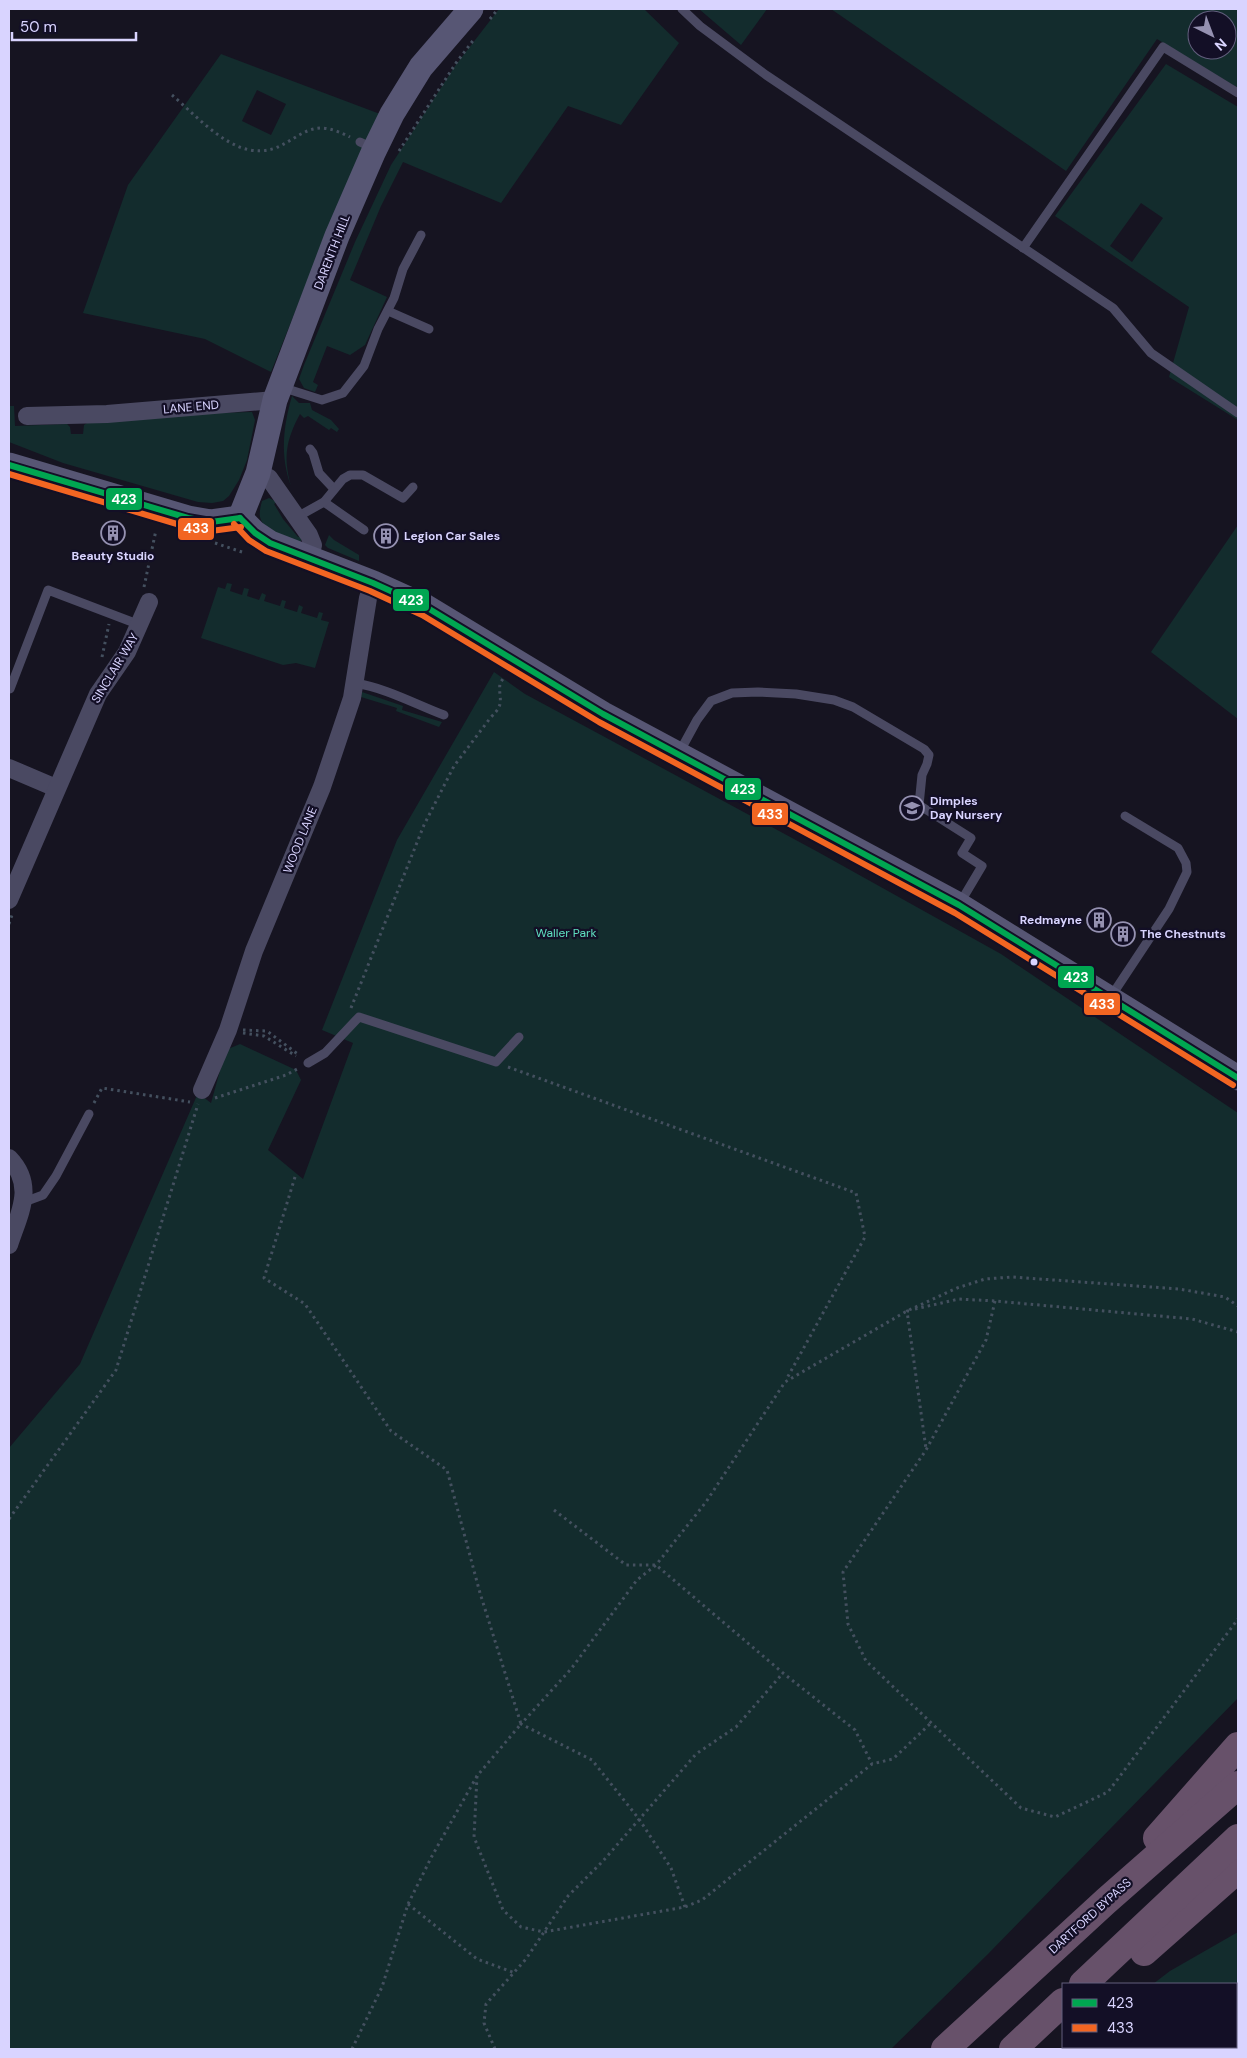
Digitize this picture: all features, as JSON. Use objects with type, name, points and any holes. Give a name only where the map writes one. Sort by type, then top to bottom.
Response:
[{"type":"highway","points":[[1106,1901],[1199,1788],[1238,1746]]},
{"type":"highway","name":"DARTFORD BYPASS","points":[[945,2049],[1106,1901],[1238,1785]]},
{"type":"highway","points":[[1084,1983],[1238,1838]]},
{"type":"highway","points":[[1111,1983],[1238,1869]]},
{"type":"highway","points":[[1013,2049],[1062,2003]]},
{"type":"highway","points":[[1040,2049],[1062,2029]]},
{"type":"main road","name":"DARENTH HILL","points":[[240,518],[258,473],[278,393],[337,236],[392,114],[421,67],[478,16]]},
{"type":"main road","points":[[9,465],[188,518],[210,522],[240,518],[255,533],[270,543],[373,583],[426,608],[603,714],[958,905],[1238,1078]]},
{"type":"street","name":"LANE END","points":[[27,416],[107,414],[278,393]]},
{"type":"street","points":[[258,473],[268,477],[297,517],[312,542],[313,547],[310,557]]},
{"type":"street","name":"WOOD LANE","points":[[200,1097],[228,1030],[254,951],[322,786],[352,698],[368,598],[373,583]]},
{"type":"street","name":"SINCLAIR WAY","points":[[9,900],[98,694],[127,652],[149,602]]},
{"type":"street","points":[[9,768],[56,788]]},
{"type":"street","points":[[9,1158],[16,1166],[24,1183],[24,1202],[9,1245]]},
{"type":"lane","points":[[682,9],[700,26],[766,75],[1113,308],[1151,353],[1238,413]]},
{"type":"lane","points":[[1023,248],[1164,47],[1238,93]]},
{"type":"lane","points":[[278,393],[319,400],[341,395],[364,366],[378,328],[388,311],[403,269],[420,235]]},
{"type":"lane","points":[[388,311],[429,329]]},
{"type":"lane","points":[[310,449],[314,453],[319,473],[334,489]]},
{"type":"lane","points":[[297,517],[324,502],[346,476],[360,474],[403,498],[413,486]]},
{"type":"lane","points":[[324,502],[364,530]]},
{"type":"lane","points":[[10,690],[48,590],[140,625]]},
{"type":"lane","points":[[355,683],[395,695],[444,715]]},
{"type":"lane","points":[[678,754],[697,720],[711,701],[732,693],[796,694],[834,700],[852,707],[924,748],[929,755],[922,775],[919,805],[971,838],[962,853],[982,866],[958,905]]},
{"type":"lane","points":[[1110,998],[1168,909],[1187,872],[1186,863],[1178,848],[1126,816]]},
{"type":"lane","points":[[308,1063],[325,1053],[359,1017],[496,1062],[519,1038]]},
{"type":"lane","points":[[24,1202],[43,1195],[56,1176],[89,1114]]},
{"type":"path","points":[[478,16],[498,9]]},
{"type":"path","points":[[172,95],[224,139],[250,150],[265,151],[274,149],[319,128],[328,129],[378,148],[456,63],[480,32]]},
{"type":"path","points":[[359,1017],[350,1010],[424,825],[454,766],[501,706],[502,698],[499,686],[503,678]]},
{"type":"path","points":[[228,1030],[267,1031],[308,1063]]},
{"type":"path","points":[[228,1030],[264,1036],[308,1063]]},
{"type":"path","points":[[352,2049],[382,1987],[408,1904],[432,1856],[477,1776],[571,1669],[637,1580],[656,1565],[706,1502],[785,1382],[865,1237],[856,1193],[496,1062]]},
{"type":"path","points":[[89,1114],[102,1088],[200,1097],[286,1075],[308,1063]]},
{"type":"path","points":[[9,1519],[116,1370],[200,1097]]},
{"type":"path","points":[[295,1176],[264,1278],[305,1304],[391,1431],[447,1470],[480,1593],[521,1724],[592,1760],[639,1819],[671,1868],[685,1907]]},
{"type":"path","points":[[785,1382],[907,1311],[957,1288],[985,1279],[1012,1277],[1179,1289],[1224,1297],[1238,1306]]},
{"type":"path","points":[[907,1311],[959,1299],[995,1301],[1192,1319],[1238,1332]]},
{"type":"path","points":[[995,1301],[986,1340],[926,1450],[843,1572],[848,1624],[866,1661],[1021,1808],[1055,1817],[1108,1792],[1238,1619]]},
{"type":"path","points":[[907,1311],[926,1450]]},
{"type":"path","points":[[554,1510],[626,1565],[656,1565],[783,1673],[855,1730],[872,1764]]},
{"type":"path","points":[[495,2049],[484,2023],[486,2004],[526,1959],[568,1896],[602,1862],[696,1754],[736,1727],[783,1673]]},
{"type":"path","points":[[477,1776],[474,1837],[503,1910],[521,1927],[544,1932],[685,1907],[702,1900],[872,1764],[893,1759],[932,1722]]},
{"type":"path","points":[[408,1904],[478,1958],[515,1973]]},
{"type":"green space","points":[[499,9],[644,9],[679,43],[621,125],[568,106],[501,203],[403,162],[381,206],[350,280],[387,297],[365,345],[350,355],[327,346],[313,382],[318,385],[315,392],[304,388],[299,379],[304,365],[355,242],[391,165],[455,66]]},
{"type":"green space","points":[[699,9],[767,9],[741,45]]},
{"type":"green space","points":[[831,9],[1238,9],[1238,88],[1192,60],[1237,60],[1237,10],[1187,10],[1187,57],[1157,39],[1066,171]]},
{"type":"green space","points":[[221,54],[380,114],[315,262],[271,372],[205,339],[83,313],[128,185]],"holes":[[[257,90],[286,104],[271,135],[242,121]]]},
{"type":"green space","points":[[1166,64],[1238,107],[1238,420],[1169,377],[1189,307],[1055,216]],"holes":[[[1141,203],[1163,218],[1132,262],[1110,246]]]},
{"type":"green space","points":[[292,396],[299,403],[310,403],[312,410],[331,420],[339,429],[337,432],[331,428],[329,430],[308,416],[304,418],[300,414],[287,449],[287,466],[291,486],[285,464],[284,441],[286,419]]},
{"type":"green space","points":[[9,406],[14,406],[15,426],[67,424],[70,427],[71,434],[83,434],[84,425],[87,423],[217,413],[252,412],[255,420],[247,460],[239,480],[229,496],[223,501],[212,503],[198,502],[63,463],[9,442]]},
{"type":"green space","points":[[269,498],[277,502],[274,504],[283,519],[298,537],[302,535],[299,543],[276,534],[262,523],[260,509],[262,501]]},
{"type":"green space","points":[[1238,525],[1238,719],[1151,652]]},
{"type":"green space","points":[[329,535],[359,555],[359,561],[328,548],[325,545]]},
{"type":"green space","points":[[227,583],[232,584],[230,591],[242,595],[244,588],[249,589],[247,596],[259,600],[262,593],[266,595],[264,601],[280,606],[282,600],[286,601],[284,608],[297,612],[299,605],[303,607],[301,613],[317,618],[319,612],[323,613],[321,620],[329,622],[315,668],[296,663],[283,665],[201,638],[218,587],[225,589]]},
{"type":"green space","name":"Waller Park","points":[[494,672],[525,694],[818,852],[1001,954],[1238,1113],[1238,1698],[988,1954],[891,2049],[9,2049],[9,1448],[80,1364],[198,1093],[211,1103],[228,1049],[240,1044],[296,1070],[301,1080],[268,1150],[303,1179],[353,1043],[322,1030],[397,840]]},
{"type":"green space","points":[[362,692],[403,706],[402,710],[442,722],[439,727],[396,711],[397,708],[361,697]]},
{"type":"green space","points":[[1238,1932],[1238,2049],[1100,2049],[1237,2048],[1237,1983],[1154,1983],[1170,1971]]},
{"type":"transit line","name":"423","points":[[9,465],[188,518],[211,522],[240,518]]},
{"type":"transit line","name":"433","points":[[9,474],[187,527],[211,531],[241,527]]},
{"type":"transit line","name":"423","points":[[240,518],[255,533],[270,543],[373,583],[426,607],[603,714],[959,905],[1238,1078]]},
{"type":"transit line","name":"433","points":[[234,524],[249,540],[266,551],[370,591],[422,615],[599,722],[955,913],[1233,1085]]},
{"type":"place","name":"Beauty Studio","points":[[113,533]]},
{"type":"place","name":"Legion Car Sales","points":[[386,536]]},
{"type":"place","name":"Dimples Day Nursery","points":[[912,808]]},
{"type":"place","name":"Redmayne","points":[[1099,920]]},
{"type":"place","name":"The Chestnuts","points":[[1123,934]]}]
